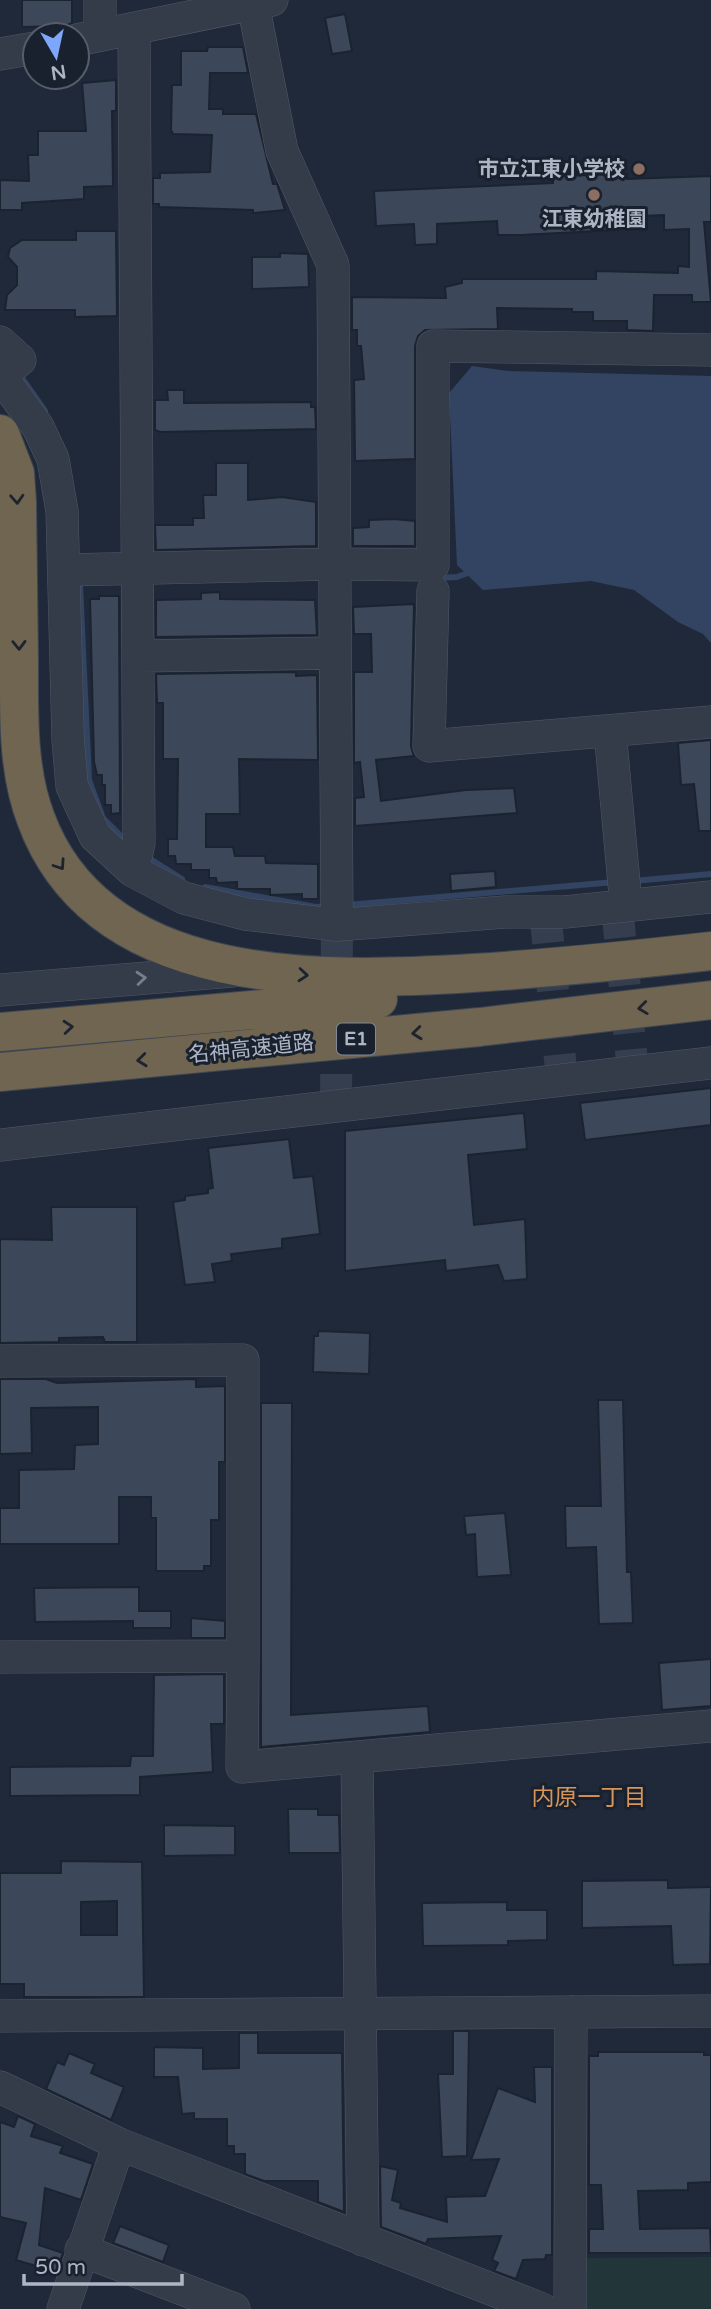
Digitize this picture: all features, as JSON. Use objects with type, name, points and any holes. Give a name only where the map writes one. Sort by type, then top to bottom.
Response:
[{"type":"highway","points":[[0,434],[15,473],[22,747],[26,786],[48,847],[67,876],[91,902],[116,921],[180,951],[219,963],[265,971],[354,978],[419,976],[711,951]]},
{"type":"highway","name":"名神高速道路","points":[[0,1032],[237,1013],[711,963]]},
{"type":"highway","name":"名神高速道路","points":[[0,1075],[711,1000]]},
{"type":"street","points":[[91,30],[100,0]]},
{"type":"street","points":[[91,37],[263,2],[282,151],[333,265],[337,912]]},
{"type":"street","points":[[134,29],[138,656],[136,857]]},
{"type":"street","points":[[0,54],[21,50]]},
{"type":"street","points":[[0,342],[20,360],[0,376],[38,427],[53,459],[74,570],[68,740],[72,786],[95,836],[136,857],[184,898],[245,914],[565,912],[625,890],[711,897]]},
{"type":"street","points":[[74,570],[137,576],[335,574],[433,565],[433,346],[711,350]]},
{"type":"street","points":[[433,591],[429,746],[711,722]]},
{"type":"street","points":[[138,656],[335,653]]},
{"type":"street","points":[[610,731],[625,890]]},
{"type":"street","points":[[0,990],[224,971],[265,971]]},
{"type":"street","points":[[0,1145],[711,1063]]},
{"type":"street","points":[[0,1361],[243,1360],[242,1767],[711,1726]]},
{"type":"street","points":[[0,1657],[243,1656]]},
{"type":"street","points":[[357,1758],[363,2240]]},
{"type":"street","points":[[0,2016],[711,2011]]},
{"type":"street","points":[[570,2309],[571,2012]]},
{"type":"street","points":[[0,2087],[119,2144],[542,2309]]},
{"type":"street","points":[[64,2309],[81,2250],[119,2144]]},
{"type":"street","points":[[81,2250],[234,2309]]},
{"type":"green space","points":[[711,2257],[711,2309],[583,2309],[585,2258]]},
{"type":"water","points":[[472,366],[508,371],[711,376],[711,643],[703,634],[678,622],[634,590],[591,581],[483,590],[457,565],[449,393]]},
{"type":"building","points":[[22,0],[72,0],[72,21],[22,21]]},
{"type":"building","points":[[345,14],[352,51],[332,54],[325,18]]},
{"type":"building","points":[[208,47],[243,47],[248,73],[210,73],[209,109],[223,109],[223,114],[256,114],[273,184],[277,184],[285,210],[253,213],[253,210],[159,207],[159,204],[153,204],[153,178],[160,178],[160,173],[210,172],[212,135],[173,134],[171,130],[172,85],[181,85],[181,51],[207,51]]},
{"type":"building","points":[[116,80],[116,111],[112,111],[113,186],[84,187],[84,199],[22,203],[22,210],[0,210],[0,180],[29,181],[28,155],[38,155],[38,131],[86,131],[83,91],[91,91],[91,82]]},
{"type":"building","points":[[627,174],[627,179],[711,176],[711,222],[704,222],[711,302],[692,302],[692,295],[654,295],[653,331],[627,330],[627,321],[593,321],[593,312],[572,312],[572,309],[497,308],[498,329],[425,330],[418,336],[415,346],[415,459],[355,461],[354,380],[364,379],[361,346],[357,346],[357,330],[352,330],[352,297],[446,298],[445,287],[462,283],[462,279],[596,279],[596,271],[678,273],[678,266],[689,267],[689,229],[664,230],[664,215],[615,217],[615,230],[521,235],[498,235],[497,221],[437,224],[437,244],[415,245],[414,224],[376,226],[374,191],[553,183],[553,176]]},
{"type":"building","points":[[76,231],[116,231],[117,316],[75,317],[75,310],[5,310],[7,295],[17,285],[17,267],[8,257],[10,248],[22,240],[76,240]]},
{"type":"building","points":[[280,253],[308,254],[309,287],[252,289],[252,257],[280,257]]},
{"type":"building","points":[[167,390],[184,390],[184,403],[311,402],[311,407],[315,407],[316,429],[160,432],[155,430],[155,400],[168,400]]},
{"type":"building","points":[[216,463],[248,463],[248,500],[282,497],[316,502],[316,546],[156,550],[155,525],[193,525],[193,518],[204,518],[203,495],[216,495]]},
{"type":"building","points":[[369,520],[415,521],[415,546],[353,546],[353,528],[369,527]]},
{"type":"building","points":[[220,592],[220,599],[315,600],[317,635],[156,637],[156,600],[201,599],[201,593]]},
{"type":"building","points":[[99,596],[119,596],[120,813],[111,814],[111,805],[105,805],[102,775],[97,775],[94,762],[90,599],[99,599]]},
{"type":"building","points":[[414,604],[411,746],[414,756],[376,760],[381,801],[466,790],[514,788],[517,813],[355,826],[355,798],[364,797],[360,762],[354,763],[354,672],[372,672],[371,634],[354,634],[353,607]]},
{"type":"building","points":[[296,672],[296,676],[317,675],[318,760],[239,759],[240,814],[206,814],[206,847],[233,847],[235,856],[265,856],[266,863],[318,864],[318,899],[302,899],[302,894],[270,895],[270,889],[237,889],[237,882],[217,883],[216,878],[209,878],[209,870],[191,870],[191,864],[176,864],[175,856],[168,856],[168,839],[177,839],[178,759],[163,759],[163,703],[157,703],[156,674]]},
{"type":"building","points":[[711,740],[711,831],[699,831],[694,784],[681,785],[678,743]]},
{"type":"building","points":[[495,871],[496,887],[451,891],[450,874]]},
{"type":"building","points":[[711,1088],[711,1125],[585,1140],[580,1103]]},
{"type":"building","points":[[524,1113],[527,1149],[468,1155],[474,1225],[525,1219],[527,1279],[504,1281],[498,1265],[446,1271],[445,1260],[345,1271],[345,1131]]},
{"type":"building","points":[[289,1139],[294,1178],[313,1176],[320,1234],[282,1239],[282,1248],[231,1254],[232,1261],[212,1264],[215,1282],[185,1285],[173,1202],[185,1200],[185,1196],[208,1193],[208,1189],[213,1188],[208,1148]]},
{"type":"building","points":[[51,1207],[137,1207],[137,1342],[105,1342],[103,1337],[59,1338],[59,1342],[0,1343],[0,1239],[52,1240]]},
{"type":"building","points":[[318,1331],[370,1333],[369,1374],[313,1372],[314,1336],[318,1336]]},
{"type":"building","points":[[0,1379],[46,1379],[57,1383],[196,1379],[196,1387],[225,1386],[225,1462],[219,1462],[219,1520],[211,1520],[211,1566],[204,1566],[204,1571],[156,1571],[156,1518],[151,1518],[151,1497],[119,1497],[119,1544],[0,1544],[0,1508],[19,1508],[19,1470],[74,1469],[75,1445],[98,1444],[98,1407],[31,1408],[32,1453],[0,1454]]},
{"type":"building","points":[[598,1400],[623,1400],[627,1572],[631,1572],[633,1623],[599,1624],[596,1547],[566,1548],[565,1506],[601,1506]]},
{"type":"building","points":[[261,1403],[292,1403],[291,1715],[428,1706],[430,1732],[261,1747]]},
{"type":"building","points":[[505,1513],[511,1575],[477,1577],[475,1534],[466,1535],[464,1516]]},
{"type":"building","points":[[139,1587],[139,1611],[171,1611],[171,1628],[133,1628],[133,1621],[35,1622],[34,1588]]},
{"type":"building","points":[[191,1618],[225,1621],[225,1638],[191,1638]]},
{"type":"building","points":[[711,1659],[711,1706],[662,1710],[659,1663]]},
{"type":"building","points":[[224,1674],[224,1724],[211,1724],[213,1772],[140,1777],[140,1795],[10,1796],[10,1767],[130,1766],[131,1756],[153,1756],[154,1675]]},
{"type":"building","points":[[288,1809],[318,1809],[318,1815],[339,1815],[340,1853],[289,1853]]},
{"type":"building","points":[[164,1825],[235,1826],[235,1855],[164,1856]]},
{"type":"building","points":[[61,1861],[142,1862],[144,1997],[24,1997],[24,1984],[0,1984],[0,1873],[61,1873]],"holes":[[[117,1901],[117,1935],[81,1935],[81,1902]]]},
{"type":"building","points":[[668,1880],[668,1888],[711,1887],[710,1964],[673,1965],[671,1926],[582,1928],[582,1881]]},
{"type":"building","points":[[507,1902],[507,1910],[547,1910],[547,1940],[508,1941],[508,1945],[423,1946],[422,1903]]},
{"type":"building","points":[[453,2031],[469,2031],[467,2156],[442,2157],[438,2074],[453,2074]]},
{"type":"building","points":[[239,2033],[258,2033],[258,2053],[342,2053],[344,2212],[318,2202],[318,2181],[264,2181],[245,2174],[245,2154],[234,2154],[234,2146],[227,2146],[227,2119],[194,2119],[194,2113],[182,2114],[178,2077],[154,2077],[154,2047],[203,2048],[203,2069],[239,2068]]},
{"type":"building","points":[[598,2052],[704,2052],[704,2055],[711,2055],[711,2182],[688,2183],[688,2190],[638,2191],[640,2229],[710,2228],[711,2253],[589,2253],[589,2229],[603,2229],[601,2185],[589,2185],[589,2056],[598,2056]]},
{"type":"building","points":[[69,2053],[95,2064],[91,2073],[124,2087],[111,2120],[46,2089],[57,2062],[64,2065]]},
{"type":"building","points":[[534,2067],[552,2067],[552,2255],[546,2255],[545,2259],[523,2260],[516,2279],[494,2271],[498,2263],[492,2260],[501,2236],[428,2239],[426,2244],[381,2227],[380,2166],[398,2170],[392,2200],[401,2203],[400,2208],[447,2222],[446,2197],[485,2196],[499,2159],[471,2160],[498,2088],[535,2102]]},
{"type":"building","points":[[18,2116],[35,2124],[31,2136],[63,2146],[60,2153],[93,2164],[81,2200],[45,2188],[39,2245],[63,2253],[56,2272],[16,2260],[26,2223],[0,2217],[0,2122],[14,2127]]},
{"type":"building","points":[[120,2226],[169,2245],[163,2262],[113,2243]]},
{"type":"waterway","points":[[22,378],[45,411]]},
{"type":"waterway","points":[[436,578],[457,577],[476,570]]},
{"type":"waterway","points":[[80,585],[89,780],[103,818],[127,842]]},
{"type":"waterway","points":[[147,857],[182,879]]},
{"type":"waterway","points":[[633,881],[711,874]]},
{"type":"waterway","points":[[347,905],[615,882]]},
{"type":"waterway","points":[[205,887],[316,907],[329,906]]},
{"type":"tunnel","points":[[617,906],[633,1072]]},
{"type":"tunnel","points":[[545,911],[562,1079]]},
{"type":"tunnel","points":[[336,1106],[337,925]]},
{"type":"place","name":"市立江東小学校","points":[[639,169]]},
{"type":"place","name":"江東幼稚園","points":[[594,195]]},
{"type":"district","name":"内原一丁目","points":[[589,1798]]}]
